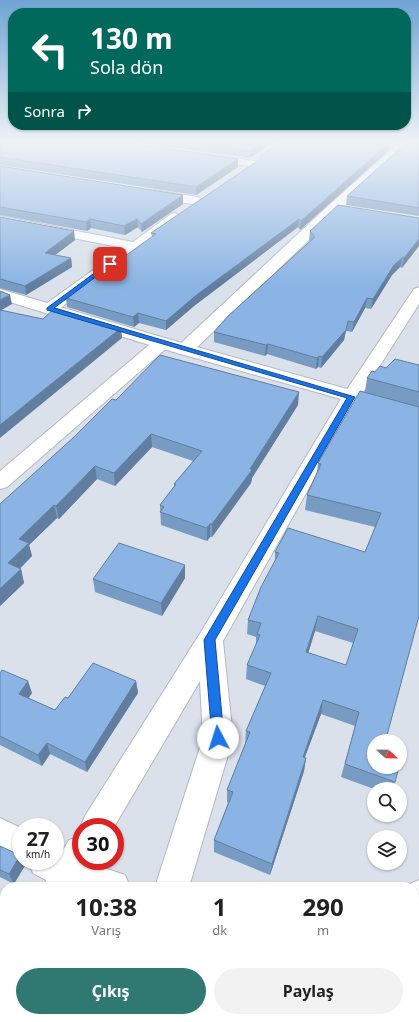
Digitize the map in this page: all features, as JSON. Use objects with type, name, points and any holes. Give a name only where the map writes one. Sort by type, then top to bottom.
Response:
[{"type":"street","points":[[185,349],[332,208],[355,189]]},
{"type":"street","points":[[145,192],[198,201]]},
{"type":"street","points":[[49,309],[134,246],[211,193]]},
{"type":"street","points":[[332,208],[348,210]]},
{"type":"street","points":[[0,220],[134,246]]},
{"type":"street","points":[[101,818],[210,640],[351,397],[419,292]]},
{"type":"street","points":[[1,296],[351,397],[419,415]]},
{"type":"street","points":[[0,482],[162,343]]},
{"type":"street","points":[[174,882],[218,738],[210,640]]},
{"type":"street","points":[[0,834],[12,841]]},
{"type":"street","points":[[64,869],[99,882]]},
{"type":"building","points":[[0,189],[143,189],[183,195],[141,224],[137,219],[124,226],[90,219],[86,222],[0,207]]},
{"type":"building","points":[[217,189],[337,189],[301,221],[299,219],[194,297],[166,321],[138,313],[133,317],[66,298],[107,265],[111,266],[156,234],[151,233]]},
{"type":"building","points":[[355,189],[419,189],[419,208],[347,196]]},
{"type":"building","points":[[338,205],[419,218],[419,239],[404,258],[394,265],[373,299],[367,298],[354,322],[348,321],[346,330],[322,357],[319,356],[317,358],[268,344],[266,345],[214,332],[228,316],[315,237],[310,231]]},
{"type":"building","points":[[0,217],[74,231],[45,253],[71,258],[25,286],[0,279]]},
{"type":"building","points":[[0,291],[10,295],[0,300]]},
{"type":"building","points":[[55,308],[121,328],[0,425],[0,310],[43,319]]},
{"type":"building","points":[[160,355],[299,392],[250,469],[252,470],[212,524],[210,524],[207,528],[160,512],[164,507],[160,505],[176,484],[174,484],[202,451],[151,434],[114,473],[95,466],[56,506],[54,505],[19,539],[29,543],[8,563],[21,569],[0,589],[0,504],[74,437],[112,399],[116,400]]},
{"type":"building","points":[[395,359],[419,365],[419,392],[367,378],[372,371],[375,372],[380,366],[386,368]]},
{"type":"building","points":[[360,391],[419,407],[419,616],[387,734],[367,734],[367,772],[345,764],[359,712],[323,700],[303,757],[306,758],[272,864],[214,840],[233,792],[227,790],[250,732],[246,731],[271,673],[247,665],[260,635],[257,634],[261,623],[248,620],[261,587],[279,553],[275,552],[288,528],[365,552],[381,513],[307,495],[321,464],[318,463]],"holes":[[[318,616],[358,629],[346,665],[306,652]]]},
{"type":"building","points":[[119,543],[185,565],[161,603],[93,579]]},
{"type":"building","points":[[93,663],[136,681],[85,762],[47,743],[38,755],[0,736],[0,673],[2,670],[28,681],[19,694],[55,710],[65,697],[68,698]]},
{"type":"building","points":[[373,774],[397,774],[395,782]]},
{"type":"building","points":[[0,846],[12,852],[12,869],[9,874],[0,870]]},
{"type":"route","points":[[110,264],[49,309],[351,397],[210,640],[218,738]]}]
